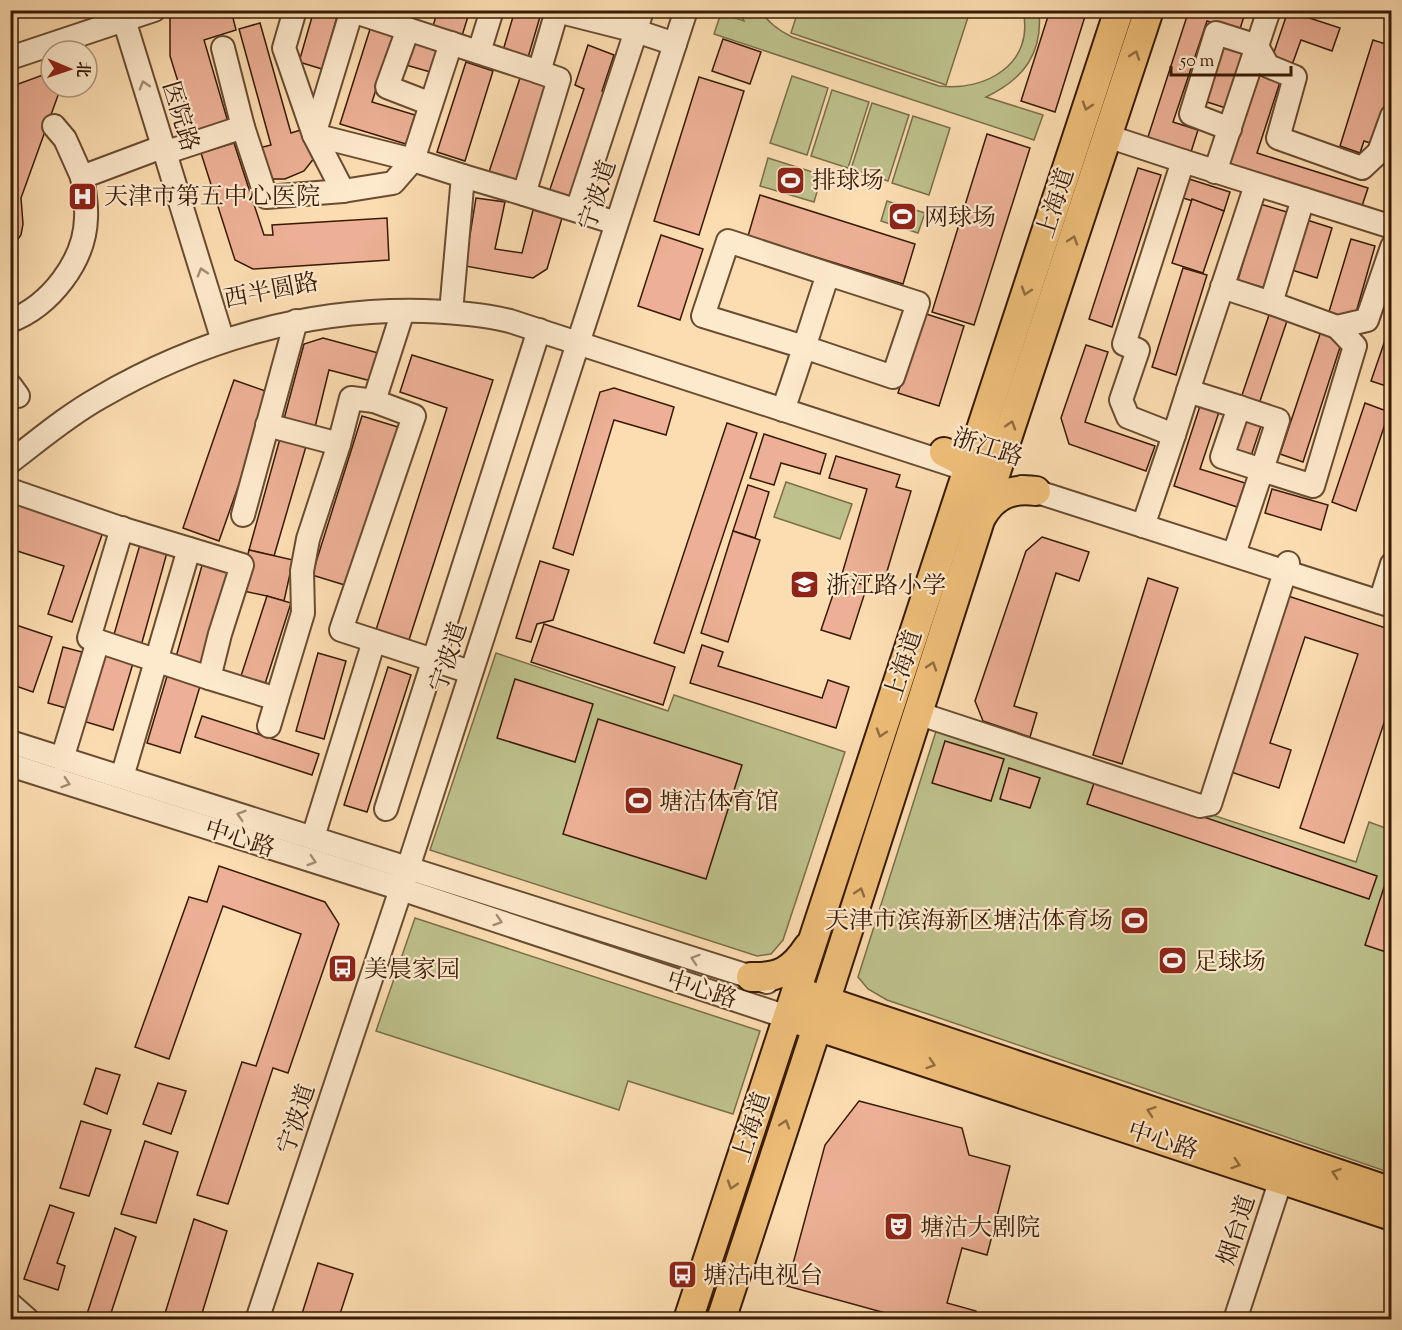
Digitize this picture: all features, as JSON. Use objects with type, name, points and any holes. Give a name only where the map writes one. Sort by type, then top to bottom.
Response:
[{"type":"main road","name":"上海道","points":[[721,1320],[800,1077],[814,1011],[842,947],[980,520],[979,469],[1119,10]]},
{"type":"main road","name":"上海道","points":[[688,1320],[770,1070],[814,1011],[813,937],[952,518],[979,469],[1107,136],[1149,10]]},
{"type":"main road","points":[[980,520],[991,504],[1005,494],[1037,487]]},
{"type":"main road","points":[[751,977],[778,975],[790,968],[801,957],[813,937]]},
{"type":"main road","points":[[800,1077],[811,1061],[828,1048],[851,1044],[879,1033],[843,991],[840,984],[842,947]]},
{"type":"main road","name":"中心路","points":[[814,1011],[1285,1168],[1392,1192]]},
{"type":"main road","name":"中心路","points":[[1285,1168],[1392,1216]]},
{"type":"street","points":[[10,58],[122,15],[154,10]]},
{"type":"street","points":[[295,10],[284,48],[314,135],[343,191]]},
{"type":"street","points":[[479,52],[492,10]]},
{"type":"street","name":"宁波道","points":[[670,42],[674,10]]},
{"type":"street","name":"宁波道","points":[[257,1320],[611,221],[670,42],[686,10]]},
{"type":"street","points":[[1215,172],[1269,10]]},
{"type":"street","points":[[314,135],[352,11],[414,24],[451,44],[560,78],[524,194]]},
{"type":"street","points":[[539,72],[557,11],[639,21],[670,42]]},
{"type":"street","name":"医院路","points":[[122,15],[221,334]]},
{"type":"street","points":[[577,210],[639,21]]},
{"type":"street","points":[[414,24],[387,87],[431,104]]},
{"type":"street","points":[[1230,129],[1191,114],[1216,33],[1257,46],[1268,66],[1295,77],[1278,138],[1362,168],[1379,152],[1392,116]]},
{"type":"street","points":[[223,48],[243,127],[266,197],[343,191],[393,183],[413,160],[451,44]]},
{"type":"street","points":[[10,321],[30,311],[45,299],[69,270],[84,237],[86,219],[82,177],[65,139],[54,126]]},
{"type":"street","points":[[82,177],[243,127]]},
{"type":"street","points":[[314,135],[413,160],[611,221]]},
{"type":"street","points":[[1107,136],[1392,227]]},
{"type":"street","points":[[1174,435],[1128,417],[1121,400],[1138,350],[1124,344],[1183,161]]},
{"type":"street","points":[[452,307],[463,176]]},
{"type":"street","points":[[1145,522],[1256,184]]},
{"type":"street","points":[[1271,303],[1303,199]]},
{"type":"street","points":[[728,241],[828,274],[918,303],[893,377],[703,316],[728,241]]},
{"type":"street","points":[[1337,327],[1367,320],[1392,247]]},
{"type":"street","points":[[785,405],[828,274]]},
{"type":"street","points":[[1222,287],[1337,327],[1355,346],[1313,486],[1222,457],[1239,407]]},
{"type":"street","name":"西半圆路","points":[[10,462],[97,399],[221,334],[292,310],[325,305],[393,301],[508,310],[574,337]]},
{"type":"street","name":"西半圆路","points":[[10,444],[59,409],[114,375],[165,348],[196,335],[259,330],[296,321],[367,312],[452,307],[574,337]]},
{"type":"street","points":[[374,401],[403,311]]},
{"type":"street","points":[[243,515],[296,321]]},
{"type":"street","points":[[386,809],[539,330]]},
{"type":"street","name":"宁波道","points":[[246,1320],[399,877],[461,669],[574,337]]},
{"type":"street","name":"浙江路","points":[[574,337],[1386,600]]},
{"type":"street","points":[[1188,391],[1278,420],[1235,550]]},
{"type":"street","points":[[269,726],[303,613],[302,571],[308,539],[339,444],[351,398],[374,401],[414,416],[341,630],[461,669]]},
{"type":"street","points":[[267,425],[339,444]]},
{"type":"street","points":[[10,490],[242,565],[209,678]]},
{"type":"street","points":[[122,528],[89,638],[277,699]]},
{"type":"street","points":[[122,777],[189,549]]},
{"type":"street","points":[[1386,600],[1392,564]]},
{"type":"street","points":[[917,713],[1200,806],[1210,804],[1287,567]]},
{"type":"street","points":[[62,759],[98,641]]},
{"type":"street","points":[[314,837],[374,641]]},
{"type":"street","name":"中心路","points":[[10,742],[314,837],[399,877],[814,1011]]},
{"type":"street","name":"中心路","points":[[10,765],[751,977],[814,1011]]},
{"type":"street","name":"烟台道","points":[[1234,1320],[1285,1168]]},
{"type":"street","points":[[10,1304],[28,1320]]},
{"type":"green space","points":[[798,10],[970,11],[946,85],[791,33]]},
{"type":"green space","points":[[739,11],[761,11],[775,26],[792,37],[939,86],[957,87],[989,79],[1003,70],[1022,46],[1025,29],[1023,11],[1039,11],[1038,40],[1028,63],[1011,82],[986,97],[1043,115],[1034,140],[714,34],[721,13],[744,21]]},
{"type":"green space","points":[[792,76],[828,88],[807,155],[770,143]]},
{"type":"green space","points":[[832,90],[869,102],[848,168],[811,156]]},
{"type":"green space","points":[[872,103],[909,115],[888,181],[851,169]]},
{"type":"green space","points":[[913,116],[950,128],[929,195],[892,183]]},
{"type":"green space","name":"排球场","points":[[768,158],[822,175],[814,202],[760,186]]},
{"type":"green space","name":"网球场","points":[[887,201],[925,213],[918,233],[881,221]]},
{"type":"green space","points":[[786,482],[852,504],[840,539],[774,517]]},
{"type":"green space","name":"塘沽体育馆","points":[[496,653],[668,711],[674,695],[845,752],[783,940],[771,954],[757,956],[430,850]]},
{"type":"green space","name":"天津市滨海新区塘沽体育场","points":[[938,725],[1356,862],[1369,822],[1391,830],[1391,1173],[887,1000],[868,989],[858,977]]},
{"type":"green space","points":[[415,918],[760,1031],[733,1114],[628,1081],[619,1110],[376,1031]]},
{"type":"building","points":[[10,10],[37,10],[10,20]]},
{"type":"building","points":[[177,10],[231,10],[236,30],[204,40],[228,122],[194,133],[170,56],[170,13]]},
{"type":"building","points":[[314,10],[339,10],[322,69],[299,62]]},
{"type":"building","points":[[380,10],[408,10],[405,18]]},
{"type":"building","points":[[438,10],[470,10],[461,39],[432,29]]},
{"type":"building","points":[[515,10],[542,10],[527,61],[502,54]]},
{"type":"building","points":[[604,10],[636,10],[632,24],[603,16]]},
{"type":"building","points":[[1050,10],[1087,10],[1055,112],[1021,101]]},
{"type":"building","points":[[1189,10],[1246,10],[1239,32],[1207,21],[1173,122],[1198,130],[1190,155],[1147,140]]},
{"type":"building","points":[[1288,11],[1340,28],[1332,51],[1301,40],[1292,65],[1272,58]]},
{"type":"building","points":[[260,23],[291,133],[307,128],[315,157],[304,171],[285,179],[268,179],[259,148],[271,145],[239,29]]},
{"type":"building","points":[[371,26],[394,33],[372,102],[415,115],[406,144],[340,124]]},
{"type":"building","points":[[413,36],[442,44],[434,73],[406,65]]},
{"type":"building","points":[[723,39],[761,52],[750,84],[712,71]]},
{"type":"building","points":[[1373,40],[1392,46],[1392,96],[1376,145],[1364,141],[1360,153],[1340,146]]},
{"type":"building","points":[[1224,42],[1248,50],[1229,109],[1204,101]]},
{"type":"building","points":[[588,45],[614,55],[602,91],[611,94],[573,206],[547,198],[584,89],[575,85]]},
{"type":"building","points":[[466,62],[493,71],[465,161],[437,152]]},
{"type":"building","points":[[1256,71],[1281,79],[1257,153],[1368,188],[1361,209],[1226,165]]},
{"type":"building","points":[[521,75],[547,84],[516,180],[489,172]]},
{"type":"building","points":[[39,76],[39,99],[57,99],[21,198],[23,224],[21,235],[10,250],[10,87]]},
{"type":"building","points":[[699,77],[744,91],[699,235],[654,221]]},
{"type":"building","points":[[987,134],[1030,148],[974,325],[932,312]]},
{"type":"building","points":[[234,143],[264,235],[273,235],[272,225],[387,218],[389,260],[253,269],[235,260],[201,153]]},
{"type":"building","points":[[1138,168],[1161,175],[1112,327],[1089,319]]},
{"type":"building","points":[[1186,178],[1230,192],[1224,211],[1180,197]]},
{"type":"building","points":[[760,195],[915,244],[903,284],[748,236]]},
{"type":"building","points":[[476,198],[505,202],[495,249],[522,253],[533,210],[562,218],[547,269],[533,278],[465,266]]},
{"type":"building","points":[[1192,199],[1224,211],[1203,273],[1172,263]]},
{"type":"building","points":[[1260,204],[1287,212],[1265,288],[1238,280]]},
{"type":"building","points":[[1307,220],[1332,228],[1317,278],[1292,270]]},
{"type":"building","points":[[661,235],[703,249],[680,320],[638,306]]},
{"type":"building","points":[[1351,239],[1375,246],[1353,323],[1328,315]]},
{"type":"building","points":[[1183,268],[1207,275],[1176,375],[1152,367]]},
{"type":"building","points":[[923,313],[964,326],[939,406],[898,393]]},
{"type":"building","points":[[1269,315],[1287,321],[1258,407],[1240,401]]},
{"type":"building","points":[[1392,320],[1392,388],[1371,381]]},
{"type":"building","points":[[1321,331],[1343,338],[1303,462],[1280,454]]},
{"type":"building","points":[[323,338],[382,354],[375,382],[329,370],[315,427],[284,419],[304,344]]},
{"type":"building","points":[[1086,345],[1108,352],[1085,422],[1155,446],[1146,471],[1069,444],[1061,418]]},
{"type":"building","points":[[412,355],[493,380],[408,643],[375,633],[447,408],[400,392]]},
{"type":"building","points":[[234,380],[271,393],[219,541],[183,528]]},
{"type":"building","points":[[614,388],[674,407],[666,435],[614,420],[573,555],[553,548],[600,392]]},
{"type":"building","points":[[1365,403],[1389,412],[1356,511],[1332,502]]},
{"type":"building","points":[[1200,406],[1219,412],[1200,469],[1245,483],[1237,507],[1174,486]]},
{"type":"building","points":[[362,416],[398,427],[348,586],[312,575]]},
{"type":"building","points":[[1241,420],[1261,426],[1249,462],[1230,456]]},
{"type":"building","points":[[727,423],[757,433],[684,653],[654,643]]},
{"type":"building","points":[[764,434],[826,454],[820,474],[781,463],[774,485],[750,478]]},
{"type":"building","points":[[281,435],[307,443],[274,556],[249,550]]},
{"type":"building","points":[[836,456],[900,475],[896,487],[911,491],[885,578],[871,574],[868,582],[842,574],[867,489],[829,478]]},
{"type":"building","points":[[748,485],[769,492],[755,538],[733,531]]},
{"type":"building","points":[[1272,489],[1328,505],[1321,530],[1265,513]]},
{"type":"building","points":[[10,494],[105,526],[72,622],[48,614],[64,566],[14,550],[10,560]]},
{"type":"building","points":[[733,531],[760,540],[728,642],[701,633]]},
{"type":"building","points":[[1042,537],[1089,552],[1079,581],[1056,573],[1014,706],[1037,713],[1030,737],[983,721],[975,701],[1026,551]]},
{"type":"building","points":[[141,541],[168,549],[141,646],[113,638]]},
{"type":"building","points":[[249,550],[293,560],[284,601],[239,590]]},
{"type":"building","points":[[540,561],[569,570],[553,620],[537,624],[531,642],[516,638]]},
{"type":"building","points":[[203,562],[230,570],[203,664],[176,657]]},
{"type":"building","points":[[839,577],[867,586],[850,639],[821,630]]},
{"type":"building","points":[[1148,578],[1178,588],[1122,764],[1093,755]]},
{"type":"building","points":[[1285,595],[1392,630],[1392,699],[1344,843],[1300,828],[1358,654],[1305,637],[1270,743],[1291,750],[1279,788],[1228,771]]},
{"type":"building","points":[[267,596],[291,603],[264,687],[240,679]]},
{"type":"building","points":[[10,623],[52,637],[33,692],[10,684]]},
{"type":"building","points":[[544,624],[675,667],[663,705],[531,662]]},
{"type":"building","points":[[702,645],[723,652],[718,666],[822,698],[828,680],[849,687],[836,728],[690,683]]},
{"type":"building","points":[[63,647],[82,652],[66,708],[48,703]]},
{"type":"building","points":[[104,651],[134,660],[113,730],[83,721]]},
{"type":"building","points":[[318,653],[346,661],[324,739],[296,731]]},
{"type":"building","points":[[388,667],[411,675],[367,812],[344,805]]},
{"type":"building","points":[[168,673],[201,683],[180,753],[147,743]]},
{"type":"building","points":[[515,679],[593,704],[575,762],[497,738]]},
{"type":"building","points":[[202,716],[319,754],[312,775],[195,737]]},
{"type":"building","points":[[598,719],[742,765],[706,879],[563,834]]},
{"type":"building","points":[[945,741],[1004,759],[991,801],[932,783]]},
{"type":"building","points":[[1009,768],[1040,778],[1030,808],[1000,799]]},
{"type":"building","points":[[1095,780],[1377,876],[1369,899],[1087,804]]},
{"type":"building","points":[[1392,863],[1392,954],[1365,945]]},
{"type":"building","points":[[219,866],[325,902],[339,924],[288,1073],[273,1068],[228,1204],[197,1195],[242,1062],[256,1066],[301,934],[223,906],[169,1059],[135,1047],[189,897],[207,902]]},
{"type":"building","points":[[96,1068],[120,1075],[107,1114],[84,1104]]},
{"type":"building","points":[[158,1083],[186,1091],[171,1134],[143,1124]]},
{"type":"building","name":"塘沽大剧院","points":[[859,1101],[962,1128],[969,1155],[1010,1166],[987,1255],[962,1248],[947,1303],[976,1311],[974,1320],[911,1320],[787,1286],[825,1145]]},
{"type":"building","points":[[81,1121],[111,1130],[89,1196],[60,1188]]},
{"type":"building","points":[[145,1141],[178,1152],[156,1223],[121,1214]]},
{"type":"building","points":[[50,1205],[74,1213],[57,1263],[65,1266],[58,1290],[24,1279]]},
{"type":"building","points":[[194,1219],[227,1231],[200,1320],[163,1320]]},
{"type":"building","points":[[115,1228],[136,1237],[110,1316],[119,1319],[85,1320]]},
{"type":"building","points":[[318,1263],[353,1274],[338,1320],[300,1320]]},
{"type":"place","name":"排球场","points":[[791,180]]},
{"type":"place","name":"天津市第五中心医院","points":[[83,196]]},
{"type":"place","name":"网球场","points":[[903,217]]},
{"type":"place","name":"浙江路小学","points":[[805,585]]},
{"type":"place","name":"塘沽体育馆","points":[[638,801]]},
{"type":"place","name":"天津市滨海新区塘沽体育场","points":[[1134,920]]},
{"type":"place","name":"足球场","points":[[1173,961]]},
{"type":"place","name":"美晨家园","points":[[343,969]]},
{"type":"place","name":"塘沽大剧院","points":[[899,1227]]},
{"type":"place","name":"塘沽电视台","points":[[682,1275]]}]
